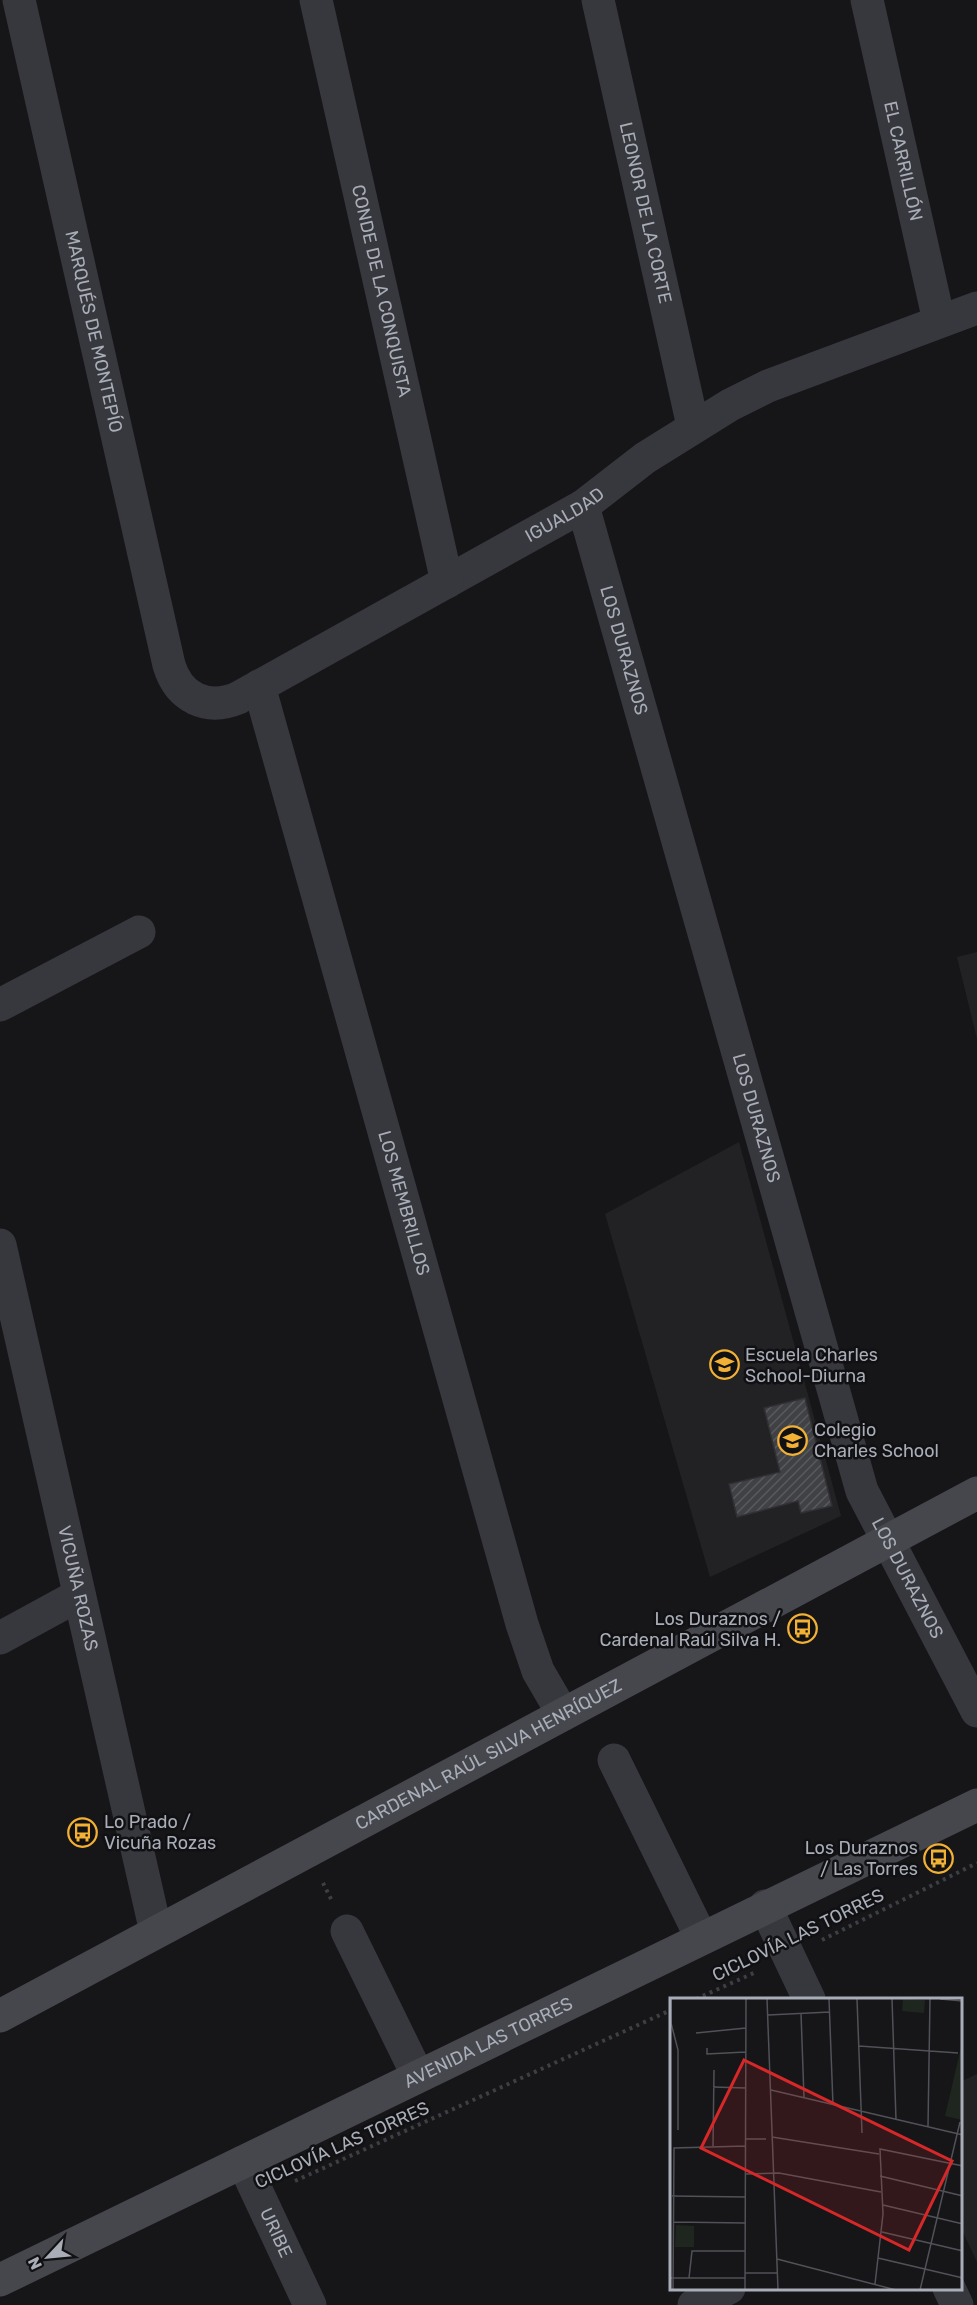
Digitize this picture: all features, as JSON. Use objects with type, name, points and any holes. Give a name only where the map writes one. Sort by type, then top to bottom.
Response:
[{"type":"main road","name":"CARDENAL RAÚL SILVA HENRÍQUEZ","points":[[0,2016],[977,1493]]},
{"type":"main road","name":"AVENIDA LAS TORRES","points":[[0,2280],[765,1906],[977,1805]]},
{"type":"street","name":"CONDE DE LA CONQUISTA","points":[[316,0],[447,582]]},
{"type":"street","name":"LEONOR DE LA CORTE","points":[[598,0],[693,426]]},
{"type":"street","name":"EL CARRILLÓN","points":[[867,0],[939,321]]},
{"type":"street","name":"MARQUÉS DE MONTEPÍO","points":[[21,4],[169,665]]},
{"type":"street","name":"IGUALDAD","points":[[169,665],[180,689],[203,702],[226,703],[583,506],[693,426],[768,386],[939,321],[977,309]]},
{"type":"street","name":"LOS DURAZNOS","points":[[583,506],[862,1491],[977,1712]]},
{"type":"street","name":"LOS MEMBRILLOS","points":[[259,686],[522,1624],[538,1671],[562,1714]]},
{"type":"street","points":[[0,1005],[139,932]]},
{"type":"street","name":"VICUÑA ROZAS","points":[[0,1245],[8,1316],[79,1595],[156,1932]]},
{"type":"street","points":[[0,1638],[79,1595]]},
{"type":"street","points":[[614,1760],[702,1937]]},
{"type":"street","points":[[765,1906],[809,1998]]},
{"type":"street","points":[[346,1931],[418,2076]]},
{"type":"street","name":"URIBE","points":[[243,2162],[310,2305]]},
{"type":"street","points":[[694,2305],[727,2290]]},
{"type":"street","points":[[950,2290],[957,2305]]},
{"type":"path","points":[[307,1851],[346,1931]]},
{"type":"path","name":"CICLOVÍA LAS TORRES","points":[[698,1998],[789,1957],[977,1863]]},
{"type":"path","name":"CICLOVÍA LAS TORRES","points":[[259,2197],[670,2010]]},
{"type":"shaded area","points":[[977,952],[977,1039],[957,957]]},
{"type":"shaded area","name":"Escuela Charles School-Diurna","points":[[739,1142],[841,1516],[710,1577],[605,1214]]},
{"type":"shaded area","points":[[977,2074],[977,2262],[962,2230],[962,2081]]},
{"type":"building","name":"Colegio Charles School","points":[[805,1398],[832,1506],[801,1513],[798,1501],[737,1517],[729,1484],[780,1472],[764,1408]]},
{"type":"place","name":"Escuela Charles School-Diurna","points":[[724,1365]]},
{"type":"place","name":"Colegio Charles School","points":[[793,1440]]},
{"type":"place","name":"Los Duraznos / Cardenal Raúl Silva H.","points":[[802,1629]]},
{"type":"place","name":"Lo Prado / Vicuña Rozas","points":[[83,1832]]},
{"type":"place","name":"Los Duraznos / Las Torres","points":[[939,1858]]}]
